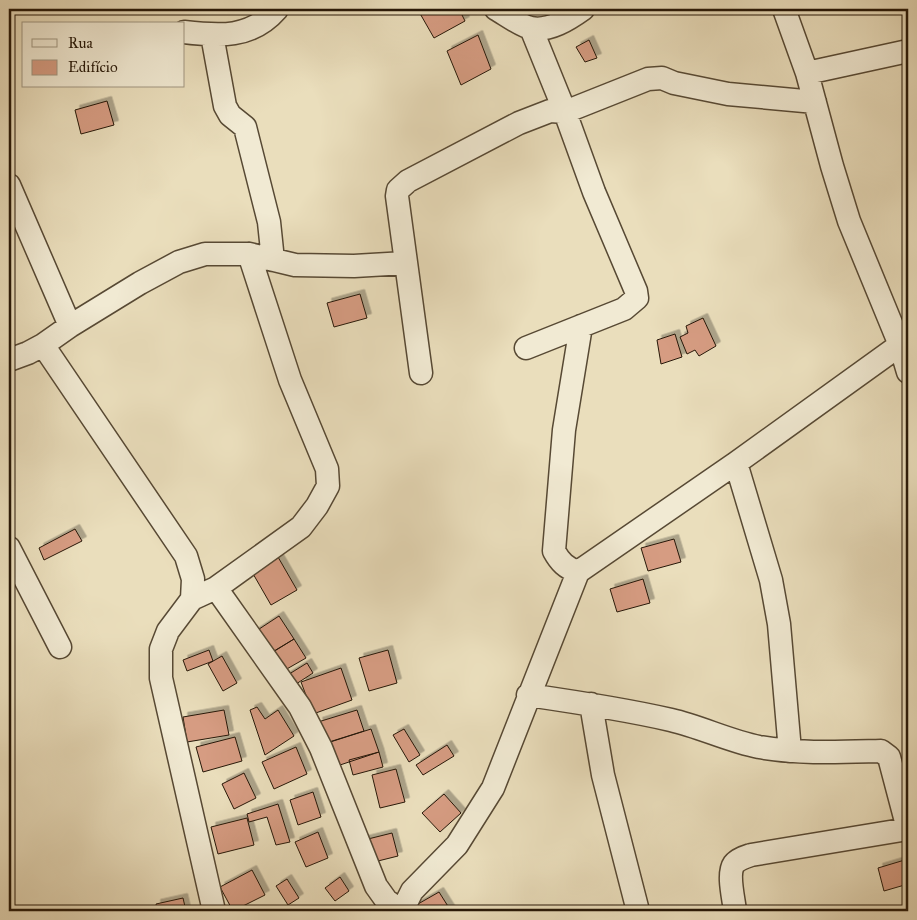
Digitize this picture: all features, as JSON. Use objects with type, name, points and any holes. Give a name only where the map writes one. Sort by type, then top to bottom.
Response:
[{"type":"street","points":[[185,32],[212,35],[235,34],[251,29],[277,9]]},
{"type":"street","points":[[496,9],[531,28],[548,28],[582,9]]},
{"type":"street","points":[[784,9],[807,73],[848,221],[904,341],[908,372]]},
{"type":"street","points":[[526,348],[624,309],[636,298],[636,291],[594,192],[565,112],[531,28]]},
{"type":"street","points":[[212,35],[225,106],[230,115],[245,127],[269,222],[273,260]]},
{"type":"street","points":[[807,73],[908,51]]},
{"type":"street","points":[[422,373],[397,196],[398,190],[402,186],[519,123],[550,111],[565,112],[648,79],[662,78],[674,84],[728,94],[815,102]]},
{"type":"street","points":[[9,185],[70,326]]},
{"type":"street","points":[[9,360],[43,345],[140,283],[179,262],[205,254],[249,254],[295,265],[354,266],[405,263]]},
{"type":"street","points":[[214,911],[161,678],[161,649],[168,631],[192,599],[216,588],[301,527],[318,506],[328,486],[327,469],[290,380],[249,254]]},
{"type":"street","points":[[578,572],[569,569],[560,562],[554,551],[564,430],[581,326]]},
{"type":"street","points":[[216,588],[300,707],[321,748],[376,886],[386,900],[402,911],[412,891],[457,844],[493,788],[578,572],[736,463],[904,341]]},
{"type":"street","points":[[43,345],[186,556],[193,579],[192,599]]},
{"type":"street","points":[[736,463],[771,580],[779,624],[790,751]]},
{"type":"street","points":[[9,548],[60,647]]},
{"type":"street","points":[[528,695],[591,704],[673,720],[758,747],[790,751],[846,752],[880,750],[889,757],[908,829],[751,855],[739,860],[734,864],[730,872],[735,911]]},
{"type":"street","points":[[591,704],[603,774],[638,911]]},
{"type":"building","points":[[459,9],[465,21],[434,38],[418,10]]},
{"type":"building","points":[[478,35],[491,69],[461,85],[447,51]]},
{"type":"building","points":[[589,40],[597,58],[585,62],[576,47]]},
{"type":"building","points":[[107,101],[114,125],[81,134],[75,110]]},
{"type":"building","points":[[360,294],[367,318],[334,327],[327,303]]},
{"type":"building","points":[[703,318],[716,346],[699,356],[695,350],[687,354],[680,337],[688,333],[686,326]]},
{"type":"building","points":[[675,334],[682,357],[661,364],[657,340]]},
{"type":"building","points":[[75,529],[82,541],[44,560],[39,548]]},
{"type":"building","points":[[674,539],[681,562],[648,571],[641,548]]},
{"type":"building","points":[[278,557],[297,590],[271,605],[252,572]]},
{"type":"building","points":[[643,579],[650,603],[617,612],[610,589]]},
{"type":"building","points":[[279,616],[294,639],[265,657],[250,635]]},
{"type":"building","points":[[294,639],[306,658],[285,670],[274,651]]},
{"type":"building","points":[[209,650],[213,661],[187,671],[183,660]]},
{"type":"building","points":[[388,650],[397,683],[369,691],[359,658]]},
{"type":"building","points":[[222,656],[237,683],[223,691],[208,664]]},
{"type":"building","points":[[307,663],[313,673],[293,686],[286,676]]},
{"type":"building","points":[[341,668],[352,700],[313,714],[301,682]]},
{"type":"building","points":[[257,707],[265,719],[278,710],[294,736],[265,755],[250,710]]},
{"type":"building","points":[[224,710],[229,735],[187,742],[183,717]]},
{"type":"building","points":[[357,710],[364,731],[326,743],[318,722]]},
{"type":"building","points":[[371,729],[379,752],[334,767],[327,743]]},
{"type":"building","points":[[404,729],[420,755],[409,762],[393,735]]},
{"type":"building","points":[[235,737],[242,761],[203,772],[196,747]]},
{"type":"building","points":[[447,745],[454,756],[423,775],[416,765]]},
{"type":"building","points":[[296,747],[307,774],[274,789],[262,762]]},
{"type":"building","points":[[379,752],[383,767],[353,775],[349,760]]},
{"type":"building","points":[[396,769],[405,802],[380,808],[372,775]]},
{"type":"building","points":[[244,773],[256,798],[234,809],[222,784]]},
{"type":"building","points":[[313,792],[321,817],[298,825],[290,800]]},
{"type":"building","points":[[444,794],[461,813],[440,832],[422,813]]},
{"type":"building","points":[[278,804],[290,842],[276,845],[267,817],[249,822],[247,814]]},
{"type":"building","points":[[247,818],[254,845],[218,854],[211,827]]},
{"type":"building","points":[[318,832],[328,858],[306,867],[295,842]]},
{"type":"building","points":[[392,833],[398,856],[366,864],[360,841]]},
{"type":"building","points":[[908,859],[908,884],[884,891],[878,868]]},
{"type":"building","points":[[252,870],[265,895],[233,911],[220,887]]},
{"type":"building","points":[[340,877],[349,891],[335,901],[325,888]]},
{"type":"building","points":[[287,879],[299,898],[288,905],[276,886]]},
{"type":"building","points":[[439,892],[451,911],[413,911],[411,908]]},
{"type":"building","points":[[183,898],[186,911],[157,911],[156,904]]}]
